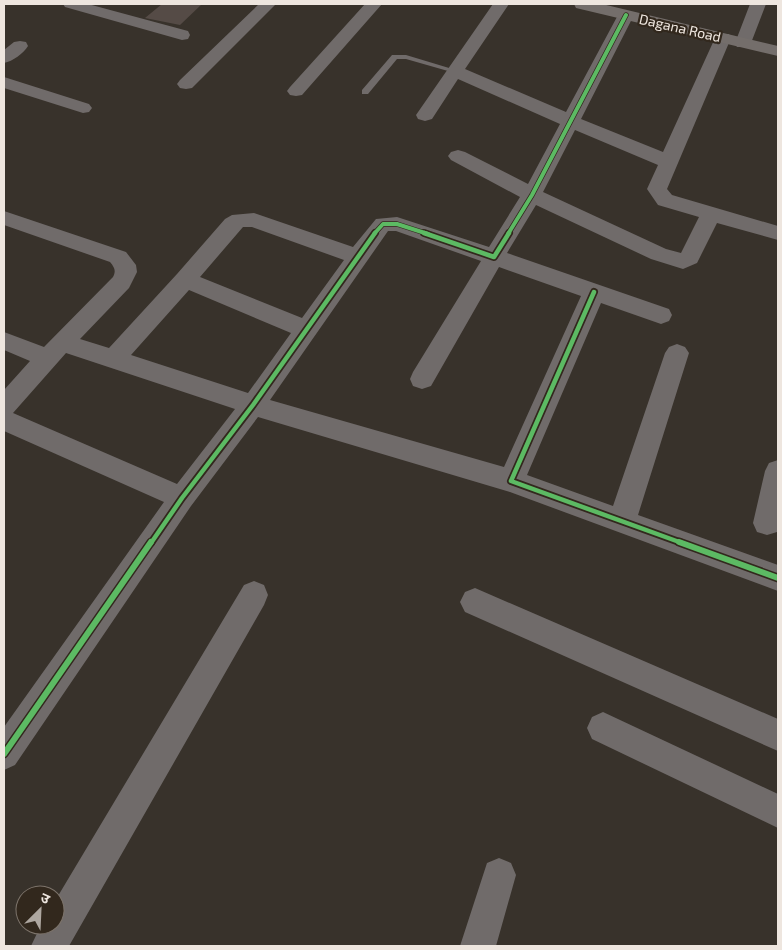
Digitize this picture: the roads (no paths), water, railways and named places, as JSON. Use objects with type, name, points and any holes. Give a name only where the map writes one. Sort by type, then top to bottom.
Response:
[{"type":"street","points":[[70,4],[116,9],[182,35]]},
{"type":"street","points":[[186,84],[268,4]]},
{"type":"street","points":[[296,91],[374,4]]},
{"type":"street","points":[[424,115],[501,4]]},
{"type":"street","name":"Dagana Road","points":[[582,4],[778,51]]},
{"type":"street","points":[[743,43],[758,4]]},
{"type":"street","points":[[422,379],[532,196],[626,15]]},
{"type":"street","points":[[723,38],[657,189],[665,200],[778,233]]},
{"type":"street","points":[[4,58],[20,46]]},
{"type":"street","points":[[455,71],[570,122],[669,162]]},
{"type":"street","points":[[4,82],[83,108]]},
{"type":"street","points":[[458,156],[532,196],[659,254],[683,261],[689,258],[711,214]]},
{"type":"street","points":[[4,218],[118,257],[125,265],[126,272],[121,282],[4,406]]},
{"type":"street","points":[[113,359],[185,280],[232,224],[239,220],[254,220],[359,257]]},
{"type":"street","points":[[4,754],[182,498],[253,405],[383,224],[390,223],[494,257],[661,315]]},
{"type":"street","points":[[185,280],[308,330]]},
{"type":"street","points":[[511,480],[594,292]]},
{"type":"street","points":[[4,341],[113,359],[253,405],[511,480],[778,578]]},
{"type":"street","points":[[622,521],[677,353]]},
{"type":"street","points":[[4,420],[182,498]]},
{"type":"street","points":[[767,523],[778,471]]},
{"type":"street","points":[[49,946],[254,595]]},
{"type":"street","points":[[475,602],[778,735]]},
{"type":"street","points":[[603,728],[778,811]]},
{"type":"street","points":[[478,946],[499,875]]},
{"type":"lane","points":[[365,92],[395,57],[406,57],[455,71]]}]
